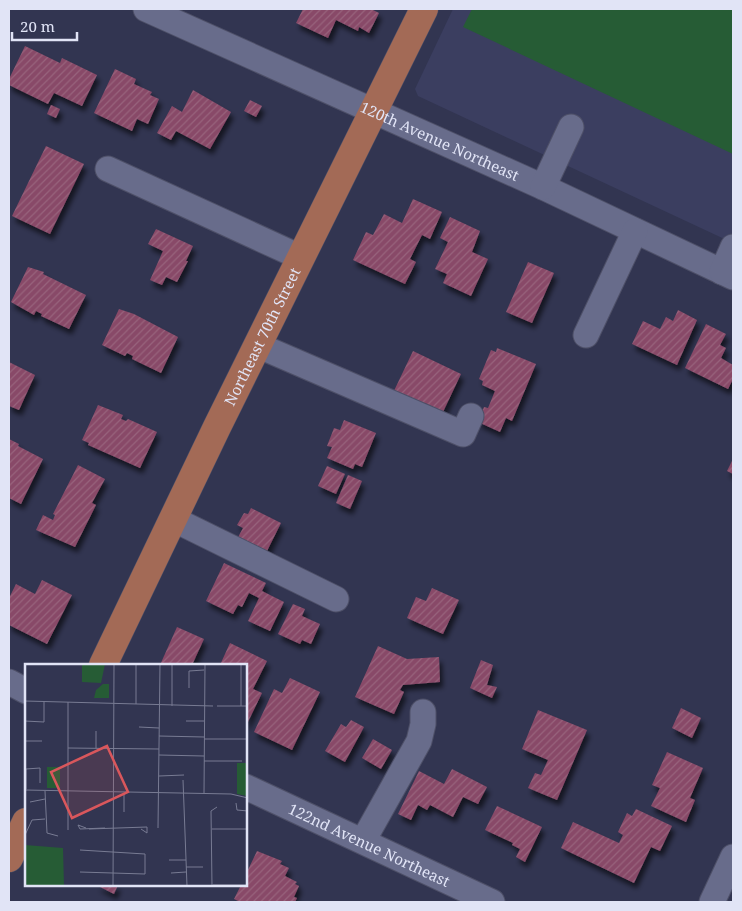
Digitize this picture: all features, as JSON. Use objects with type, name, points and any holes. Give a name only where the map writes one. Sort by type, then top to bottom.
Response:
[{"type":"main road","name":"Northeast 70th Street","points":[[103,664],[300,256],[374,112],[424,9]]},
{"type":"street","name":"120th Avenue Northeast","points":[[146,9],[543,187],[727,274]]},
{"type":"street","points":[[543,187],[571,127]]},
{"type":"street","points":[[108,169],[300,256]]},
{"type":"street","points":[[586,335],[635,230]]},
{"type":"street","points":[[727,274],[733,246]]},
{"type":"street","points":[[257,345],[463,434],[472,416]]},
{"type":"street","points":[[173,519],[336,599]]},
{"type":"street","points":[[9,682],[25,690]]},
{"type":"street","points":[[363,841],[418,741],[424,712]]},
{"type":"street","name":"122nd Avenue Northeast","points":[[248,788],[492,902]]},
{"type":"street","points":[[712,902],[733,857]]},
{"type":"shaded area","points":[[453,9],[733,9],[733,243],[418,96],[415,89]]},
{"type":"green space","points":[[472,9],[733,9],[733,154],[463,27]]},
{"type":"building","points":[[303,9],[371,9],[379,13],[369,33],[359,27],[358,31],[336,20],[328,38],[296,23]]},
{"type":"building","points":[[25,46],[60,63],[62,58],[97,75],[82,106],[54,93],[48,104],[9,85],[9,79]]},
{"type":"building","points":[[115,69],[136,79],[134,84],[152,92],[150,95],[159,99],[148,124],[137,119],[132,131],[94,113]]},
{"type":"building","points":[[193,90],[231,112],[210,149],[176,131],[171,140],[157,133],[172,106],[182,112]]},
{"type":"building","points":[[250,100],[262,106],[256,117],[244,111]]},
{"type":"building","points":[[51,105],[60,109],[56,118],[47,114]]},
{"type":"building","points":[[46,146],[84,164],[50,234],[12,216]]},
{"type":"building","points":[[413,199],[442,212],[430,239],[422,235],[410,259],[416,262],[405,284],[353,260],[366,232],[373,235],[384,214],[402,223]]},
{"type":"building","points":[[450,217],[480,231],[472,252],[488,259],[471,296],[443,283],[447,274],[435,269],[448,242],[440,238]]},
{"type":"building","points":[[156,229],[193,246],[186,261],[188,261],[177,282],[166,277],[162,285],[150,280],[163,251],[148,244]]},
{"type":"building","points":[[528,262],[554,273],[532,323],[506,312]]},
{"type":"building","points":[[28,267],[44,272],[43,274],[86,295],[69,329],[41,316],[42,314],[36,311],[34,315],[11,302]]},
{"type":"building","points":[[119,309],[134,314],[178,337],[161,373],[132,359],[133,356],[127,353],[125,356],[102,345]]},
{"type":"building","points":[[678,310],[697,320],[677,365],[632,344],[643,321],[660,329],[666,317],[673,321]]},
{"type":"building","points":[[706,324],[726,334],[720,345],[726,348],[721,358],[733,365],[733,379],[728,389],[685,368]]},
{"type":"building","points":[[497,348],[536,364],[512,421],[506,418],[500,432],[478,422],[484,407],[488,408],[495,391],[482,385],[483,381],[479,379],[491,350],[496,352]]},
{"type":"building","points":[[413,351],[461,374],[443,412],[425,403],[422,409],[392,395]]},
{"type":"building","points":[[9,362],[35,375],[19,410],[9,406]]},
{"type":"building","points":[[98,405],[123,415],[121,419],[126,421],[128,419],[157,432],[140,468],[88,445],[89,443],[82,440]]},
{"type":"building","points":[[344,420],[376,433],[362,467],[355,464],[353,469],[327,458],[332,447],[327,446],[334,428],[340,430]]},
{"type":"building","points":[[9,439],[43,459],[21,504],[9,498]]},
{"type":"building","points":[[733,459],[733,474],[727,471]]},
{"type":"building","points":[[78,465],[105,479],[92,503],[96,505],[75,547],[36,530],[43,515],[53,520],[55,515],[53,514]]},
{"type":"building","points":[[327,466],[345,474],[336,494],[318,486]]},
{"type":"building","points":[[348,475],[362,481],[350,509],[336,503]]},
{"type":"building","points":[[251,508],[281,523],[265,555],[236,541],[243,528],[237,525],[244,513],[248,514]]},
{"type":"building","points":[[224,563],[266,583],[262,591],[284,602],[270,631],[248,621],[259,598],[249,593],[242,607],[238,605],[233,614],[206,601]]},
{"type":"building","points":[[42,580],[72,595],[47,644],[9,625],[9,598],[16,584],[35,594]]},
{"type":"building","points":[[432,588],[459,600],[443,634],[407,618],[416,597],[426,601]]},
{"type":"building","points":[[293,604],[305,609],[302,616],[320,624],[311,644],[302,640],[300,644],[278,634]]},
{"type":"building","points":[[177,627],[204,639],[192,664],[160,664]]},
{"type":"building","points":[[230,643],[267,661],[253,689],[262,693],[248,722],[248,664],[220,664]]},
{"type":"building","points":[[378,646],[407,659],[439,657],[440,682],[403,685],[400,690],[404,692],[394,714],[355,697]]},
{"type":"building","points":[[481,660],[493,665],[487,685],[497,687],[492,698],[470,688]]},
{"type":"building","points":[[290,678],[320,692],[292,750],[254,732],[274,689],[282,693]]},
{"type":"building","points":[[681,708],[701,718],[692,738],[672,728]]},
{"type":"building","points":[[538,710],[587,730],[557,800],[528,788],[535,773],[541,775],[548,760],[522,749]]},
{"type":"building","points":[[351,720],[364,727],[345,762],[325,751],[341,724],[346,727]]},
{"type":"building","points":[[373,739],[392,750],[381,769],[362,758]]},
{"type":"building","points":[[667,752],[703,768],[690,798],[695,800],[686,822],[651,806],[660,788],[652,785]]},
{"type":"building","points":[[452,769],[487,787],[478,804],[463,797],[453,817],[430,805],[427,810],[418,805],[411,820],[398,814],[419,771],[444,784]]},
{"type":"building","points":[[497,806],[542,827],[525,862],[516,857],[520,849],[512,845],[513,843],[485,830]]},
{"type":"building","points":[[636,809],[672,826],[660,851],[651,847],[634,883],[561,848],[573,822],[619,843],[623,835],[618,832],[627,813],[632,816]]},
{"type":"building","points":[[257,851],[282,861],[280,864],[289,868],[285,876],[297,882],[295,884],[299,886],[294,897],[297,898],[295,902],[240,902],[234,899],[240,886],[248,886],[248,870]]},
{"type":"building","points":[[98,886],[118,886],[114,894]]}]
